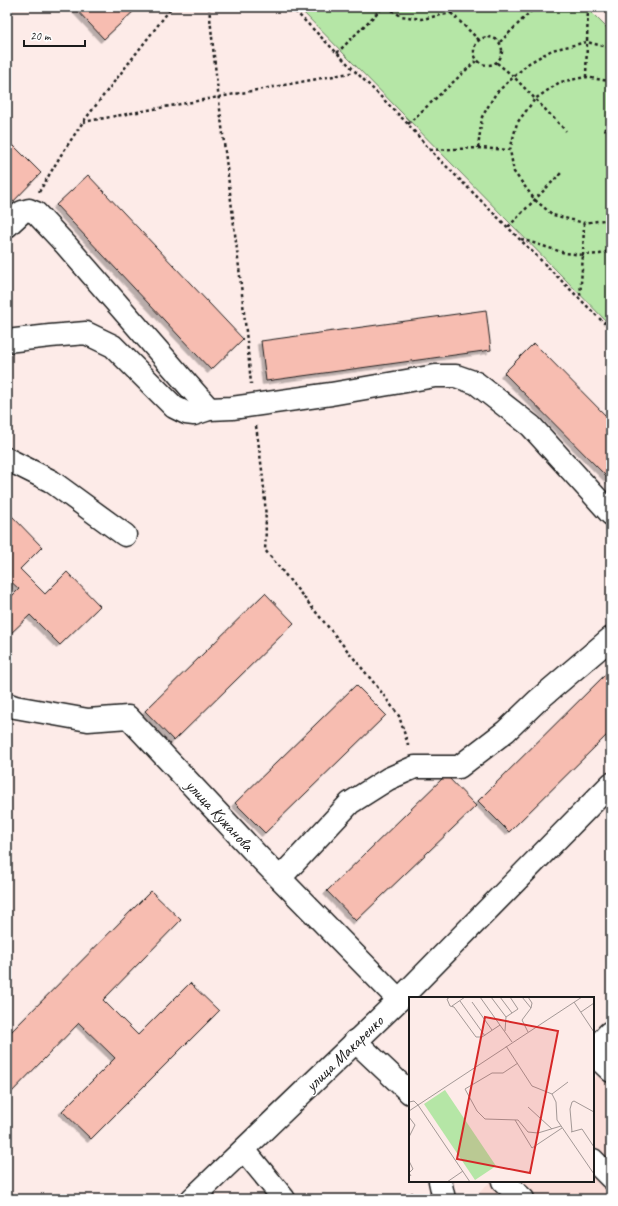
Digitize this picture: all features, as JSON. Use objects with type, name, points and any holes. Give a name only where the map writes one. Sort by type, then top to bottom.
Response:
[{"type":"street","points":[[7,226],[22,212],[29,210],[36,213],[66,245],[209,409]]},
{"type":"street","points":[[7,341],[86,333],[113,346],[174,407],[186,413],[194,414],[209,409],[253,405],[330,394],[435,376],[456,376],[476,383],[531,426],[611,514]]},
{"type":"street","points":[[7,459],[51,481],[125,535]]},
{"type":"street","points":[[280,878],[350,803],[388,778],[415,767],[459,767],[506,731],[537,701],[611,638]]},
{"type":"street","name":"улица Кужанова","points":[[7,704],[88,720],[128,717],[280,878],[399,1000]]},
{"type":"street","name":"улица Макаренко","points":[[192,1199],[399,1000],[611,784]]},
{"type":"street","points":[[594,1049],[609,1033],[611,1033]]},
{"type":"street","points":[[356,1041],[409,1092]]},
{"type":"street","points":[[594,1055],[611,1071]]},
{"type":"street","points":[[244,1150],[284,1199]]},
{"type":"street","points":[[594,1161],[611,1178]]},
{"type":"street","points":[[440,1182],[444,1199]]},
{"type":"street","points":[[505,1182],[523,1199]]},
{"type":"path","points":[[29,210],[82,122],[172,7]]},
{"type":"path","points":[[209,7],[218,97],[246,321],[253,405],[264,480],[267,526],[265,550],[379,689],[399,716],[415,767]]},
{"type":"path","points":[[291,7],[408,124],[430,150],[604,323],[611,315]]},
{"type":"path","points":[[337,53],[383,7]]},
{"type":"path","points":[[387,7],[401,16],[422,19],[450,13]]},
{"type":"path","points":[[445,7],[480,40]]},
{"type":"path","points":[[450,13],[452,7]]},
{"type":"path","points":[[500,42],[535,7]]},
{"type":"path","points":[[586,77],[588,7]]},
{"type":"path","points":[[486,37],[494,38],[500,42],[503,49],[502,57],[497,63],[490,66],[483,65],[477,60],[474,54],[475,46],[480,40],[486,37]]},
{"type":"path","points":[[478,148],[482,117],[496,94],[513,76],[529,63],[552,50],[587,42],[611,48]]},
{"type":"path","points":[[408,124],[477,60]]},
{"type":"path","points":[[497,63],[513,76],[566,131]]},
{"type":"path","points":[[82,122],[356,72]]},
{"type":"path","points":[[611,83],[608,81],[586,77],[560,82],[535,99],[517,123],[510,150],[514,172],[535,200],[552,215],[584,222],[611,219]]},
{"type":"path","points":[[604,130],[611,123]]},
{"type":"path","points":[[430,150],[478,148],[510,150]]},
{"type":"path","points":[[508,226],[562,172]]},
{"type":"path","points":[[580,298],[584,222]]},
{"type":"path","points":[[508,226],[522,239],[565,253],[583,255],[600,254],[611,250]]},
{"type":"shaded area","points":[[611,1062],[611,1199],[473,1199],[490,1182],[594,1182],[594,1079]]},
{"type":"green space","points":[[298,7],[586,7],[611,32],[611,326]]},
{"type":"building","points":[[74,7],[138,7],[104,39]]},
{"type":"building","points":[[13,145],[41,173],[7,208],[7,151]]},
{"type":"building","points":[[88,175],[243,339],[211,370],[56,205]]},
{"type":"building","points":[[486,310],[491,350],[266,381],[261,341]]},
{"type":"building","points":[[534,343],[611,421],[611,481],[504,373]]},
{"type":"building","points":[[11,515],[42,547],[20,569],[45,594],[67,572],[100,606],[60,645],[30,615],[7,637],[7,601],[19,589],[7,578],[7,519]]},
{"type":"building","points":[[265,593],[294,623],[174,741],[145,711]]},
{"type":"building","points":[[611,669],[611,731],[509,832],[478,801]]},
{"type":"building","points":[[356,685],[386,715],[265,833],[235,803]]},
{"type":"building","points":[[446,775],[476,806],[356,921],[327,891]]},
{"type":"building","points":[[151,891],[181,920],[103,1000],[138,1035],[190,983],[219,1011],[91,1139],[62,1111],[115,1058],[79,1023],[7,1097],[7,1036]]},
{"type":"building","points":[[412,1192],[419,1199],[405,1199]]}]
